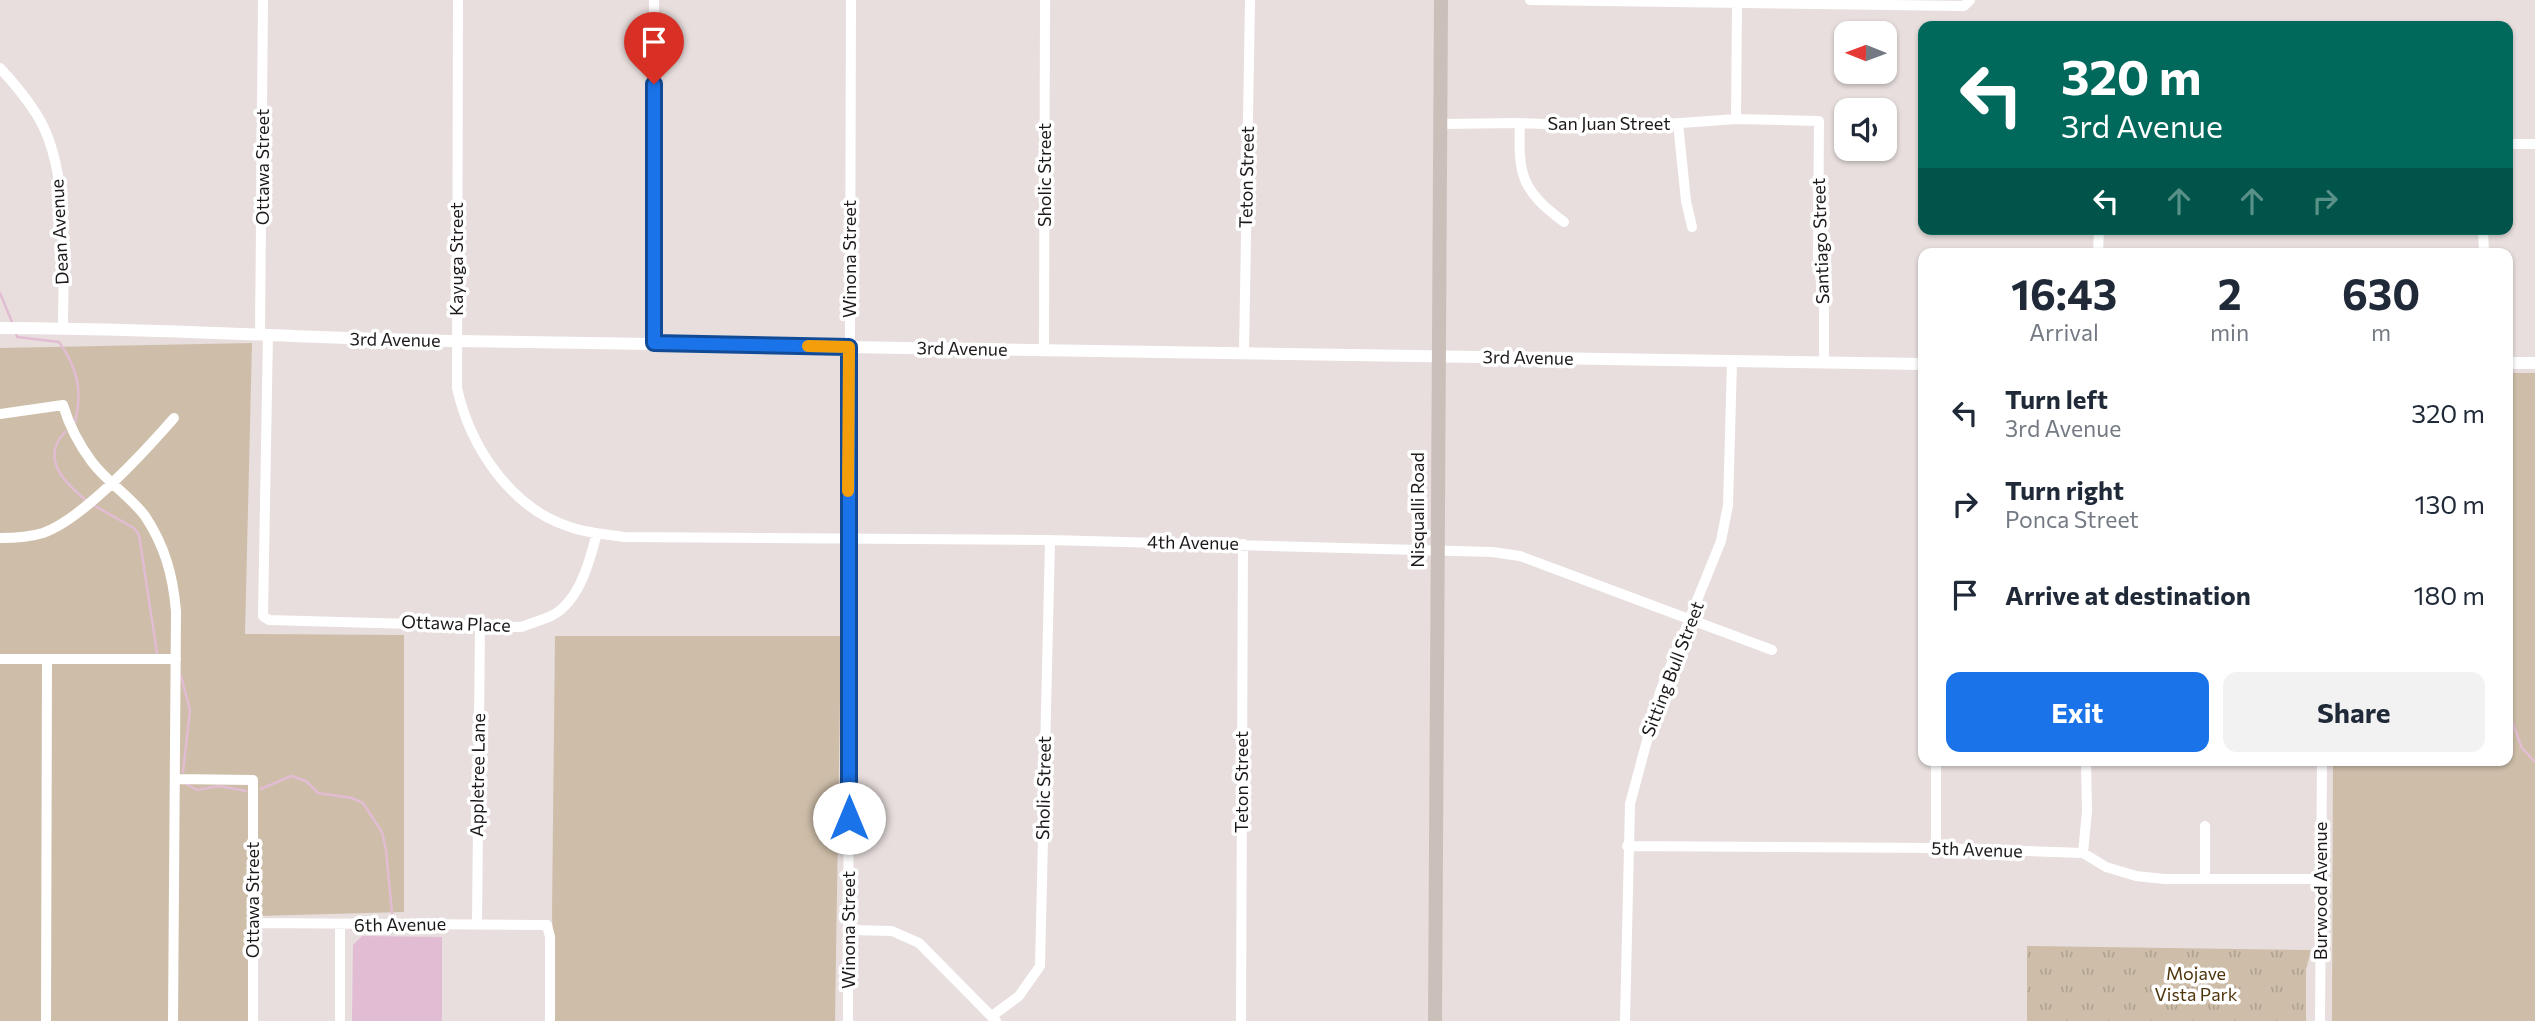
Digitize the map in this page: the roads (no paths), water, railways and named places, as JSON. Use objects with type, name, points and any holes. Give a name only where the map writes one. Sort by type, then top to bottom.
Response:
[{"type":"main road","name":"Nisqualli Road","points":[[1435,1021],[1441,0]]},
{"type":"street","name":"Ottawa Street","points":[[263,0],[263,615]]},
{"type":"street","name":"Kayuga Street","points":[[458,0],[457,388],[461,406],[476,442],[495,472],[542,512],[568,527],[597,533]]},
{"type":"street","points":[[654,0],[654,343]]},
{"type":"street","name":"Winona Street","points":[[848,1021],[851,0]]},
{"type":"street","name":"Sholic Street","points":[[1044,350],[1045,0]]},
{"type":"street","name":"Teton Street","points":[[1244,353],[1250,0]]},
{"type":"street","points":[[1530,0],[1964,6],[1970,1]]},
{"type":"street","points":[[1736,119],[1737,4]]},
{"type":"street","name":"Dean Avenue","points":[[0,68],[39,117],[57,168],[63,229],[63,328]]},
{"type":"street","name":"San Juan Street","points":[[1440,124],[1520,123],[1626,127],[1736,119],[1819,121]]},
{"type":"street","name":"Santiago Street","points":[[1819,121],[1818,257],[1824,308],[1824,362]]},
{"type":"street","points":[[1520,123],[1518,162],[1525,187],[1541,205],[1564,222]]},
{"type":"street","points":[[1678,124],[1686,201],[1692,227]]},
{"type":"street","points":[[2513,144],[2535,144]]},
{"type":"street","name":"3rd Avenue","points":[[0,328],[457,341],[1918,364]]},
{"type":"street","name":"Sitting Bull Street","points":[[1625,1021],[1626,846],[1630,804],[1660,692],[1721,541],[1728,505],[1732,362]]},
{"type":"street","points":[[2513,363],[2535,363]]},
{"type":"street","points":[[0,414],[63,405],[67,421],[92,463],[143,514],[160,541],[173,576],[176,659],[173,1021]]},
{"type":"street","points":[[0,538],[44,533],[69,519],[111,481],[130,468],[174,418]]},
{"type":"street","name":"Ottawa Place","points":[[263,615],[269,620],[521,626],[555,614],[577,588],[590,562],[597,533]]},
{"type":"street","name":"4th Avenue","points":[[597,533],[624,537],[1243,544],[1437,550],[1520,556],[1772,650]]},
{"type":"street","name":"Sholic Street","points":[[994,1019],[1019,996],[1040,966],[1050,540]]},
{"type":"street","name":"Teton Street","points":[[1241,1021],[1243,544]]},
{"type":"street","name":"Appletree Lane","points":[[477,923],[480,627]]},
{"type":"street","points":[[0,659],[176,659]]},
{"type":"street","points":[[46,1021],[47,659]]},
{"type":"street","points":[[1936,766],[1936,848]]},
{"type":"street","points":[[2083,853],[2087,811],[2086,766]]},
{"type":"street","name":"Burwood Avenue","points":[[2320,1021],[2322,766]]},
{"type":"street","name":"Ottawa Street","points":[[175,779],[253,780],[253,1021]]},
{"type":"street","points":[[2205,826],[2205,879]]},
{"type":"street","name":"5th Avenue","points":[[1626,846],[1936,848],[2083,853],[2106,867],[2136,876],[2322,879]]},
{"type":"street","name":"6th Avenue","points":[[252,923],[340,926],[477,923],[547,925],[550,937],[550,1021]]},
{"type":"street","points":[[340,926],[340,1021]]},
{"type":"street","points":[[850,930],[892,931],[919,943],[994,1019]]},
{"type":"waterway","points":[[0,293],[12,322]]},
{"type":"waterway","points":[[16,332],[17,337],[59,342],[65,351],[77,380],[75,422]]},
{"type":"waterway","points":[[65,432],[58,442],[55,461],[64,479],[88,502]]},
{"type":"waterway","points":[[95,506],[134,528],[139,535],[157,653]]},
{"type":"waterway","points":[[181,676],[190,710],[183,772]]},
{"type":"waterway","points":[[2513,724],[2522,748],[2535,762]]},
{"type":"waterway","points":[[261,789],[291,776],[306,781],[318,793],[352,798],[363,803],[382,832],[392,913]]},
{"type":"waterway","points":[[186,784],[197,790],[219,786],[246,791]]},
{"type":"park label","name":"Mojave Vista Park","points":[[2196,984]]}]
